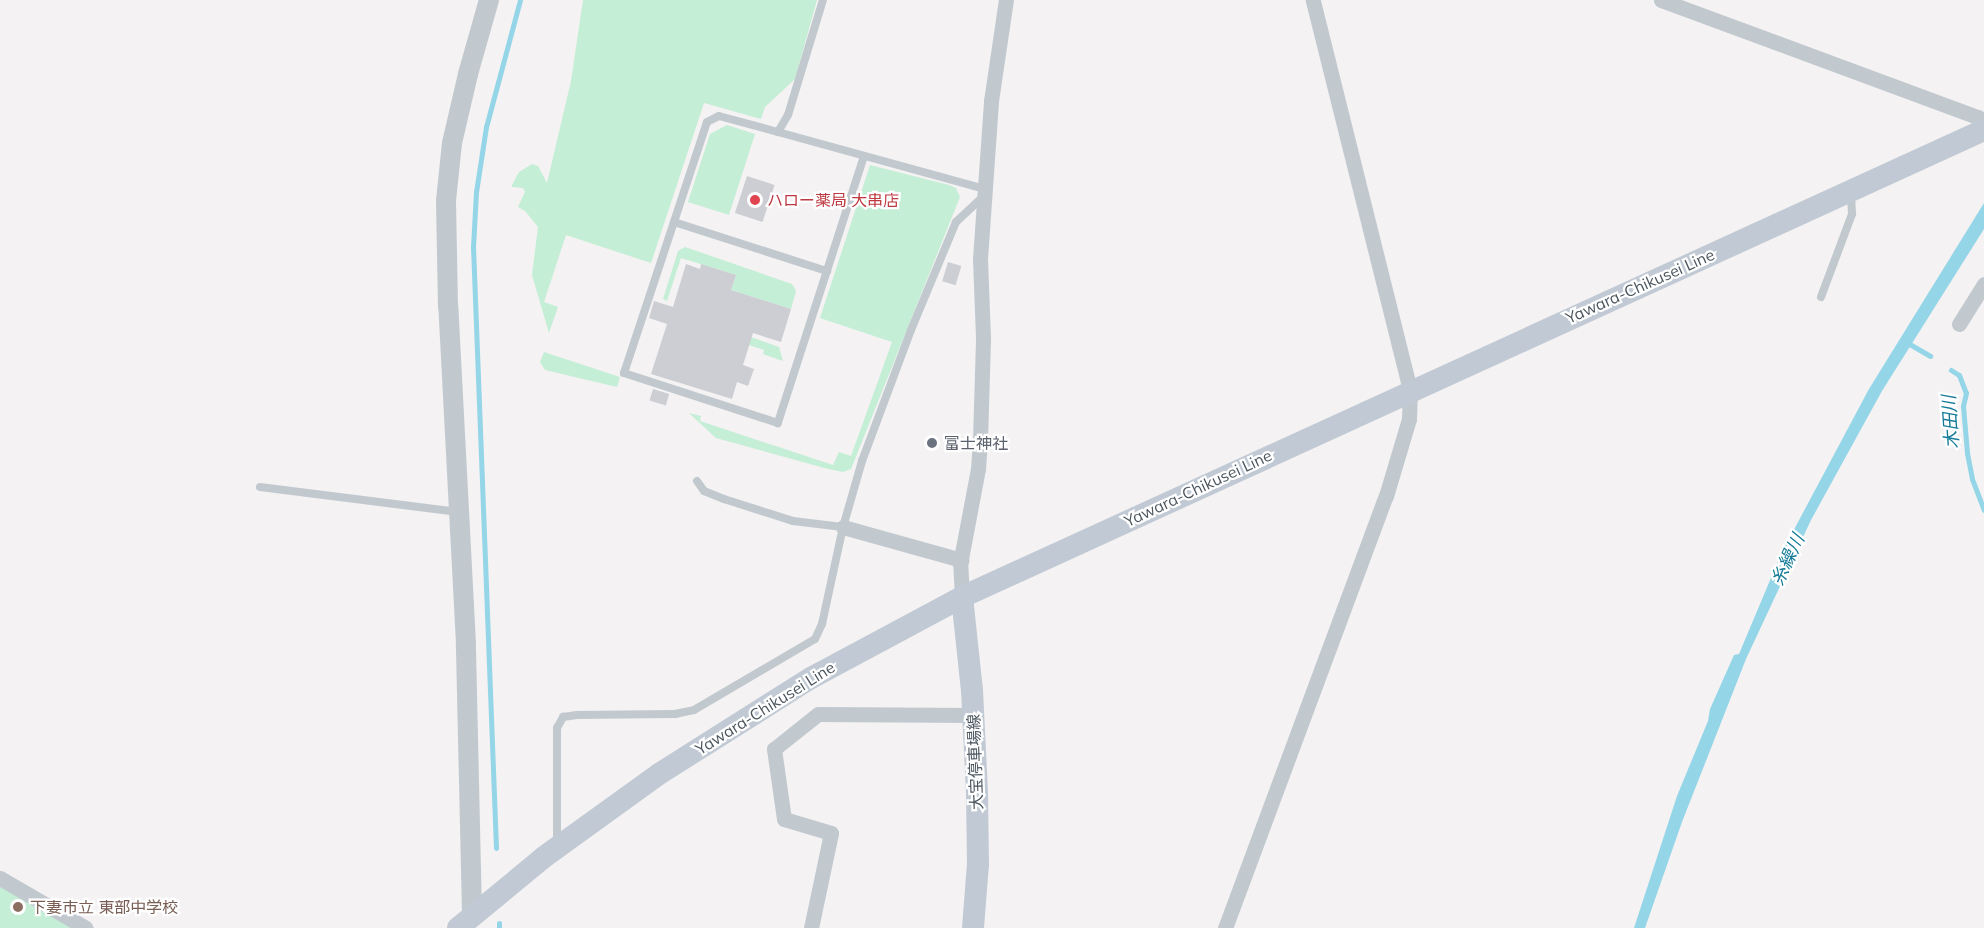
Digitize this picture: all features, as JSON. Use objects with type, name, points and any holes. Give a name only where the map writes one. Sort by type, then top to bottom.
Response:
[{"type":"main road","name":"Yawara-Chikusei Line","points":[[468,923],[557,847],[659,774],[811,678],[962,597],[1410,390],[1983,130]]},
{"type":"main road","name":"大宝停車場線","points":[[962,597],[974,715],[978,864],[973,928]]},
{"type":"street","points":[[468,923],[466,644],[448,306],[446,201],[453,143],[468,74],[489,0]]},
{"type":"street","points":[[962,597],[961,560],[979,451],[983,337],[980,259],[987,192],[991,102],[1006,0]]},
{"type":"street","points":[[1225,928],[1386,496],[1409,419],[1410,390],[1313,0]]},
{"type":"street","points":[[1661,0],[1978,117],[1983,130]]},
{"type":"street","points":[[1959,324],[1984,284]]},
{"type":"street","points":[[843,527],[961,560]]},
{"type":"street","points":[[811,928],[831,833],[784,819],[774,748],[818,714],[974,715]]},
{"type":"street","points":[[0,878],[86,928]]},
{"type":"lane","points":[[778,132],[788,115],[823,0]]},
{"type":"lane","points":[[557,847],[557,728],[563,717],[675,714],[694,710],[746,678],[810,644],[822,624],[843,527],[862,461],[911,330],[956,222],[987,192],[864,156],[720,116],[707,122],[624,373],[778,423],[864,156]]},
{"type":"lane","points":[[1821,297],[1852,214],[1851,190]]},
{"type":"lane","points":[[674,222],[827,271]]},
{"type":"lane","points":[[696,481],[704,491],[783,518],[843,527]]},
{"type":"lane","points":[[260,487],[459,512]]},
{"type":"green space","points":[[583,0],[817,0],[795,79],[765,107],[761,119],[704,103],[651,263],[566,235],[544,302],[558,307],[549,333],[532,275],[538,227],[525,211],[518,207],[525,192],[523,188],[512,187],[512,185],[519,172],[532,164],[538,166],[547,183],[571,81]]},
{"type":"green space","points":[[727,125],[755,134],[729,215],[688,202],[710,134]]},
{"type":"green space","points":[[870,165],[949,185],[956,188],[960,197],[851,469],[843,472],[828,469],[716,438],[689,413],[701,416],[700,421],[833,465],[839,452],[851,456],[892,342],[820,318]]},
{"type":"green space","points":[[685,247],[792,284],[796,291],[791,309],[731,290],[736,275],[681,258],[667,301],[663,299],[678,251]]},
{"type":"green space","points":[[751,337],[779,347],[783,361],[763,354],[764,350],[749,345]]},
{"type":"green space","points":[[544,352],[620,377],[617,387],[545,370],[540,362]]},
{"type":"green space","name":"下妻市立 東部中学校","points":[[0,886],[72,928],[0,928]]},
{"type":"water","name":"糸繰川","points":[[1984,203],[1984,229],[1882,391],[1811,520],[1746,659],[1682,822],[1645,928],[1634,928],[1677,796],[1708,721],[1710,709],[1734,655],[1739,654],[1781,554],[1869,389]]},
{"type":"building","points":[[747,176],[775,185],[763,222],[735,213]]},
{"type":"building","points":[[948,262],[961,266],[956,285],[942,281]]},
{"type":"building","points":[[686,264],[700,269],[701,264],[736,275],[731,290],[791,309],[781,342],[753,333],[743,365],[754,369],[748,386],[737,382],[732,399],[651,374],[667,324],[649,318],[654,301],[673,307]]},
{"type":"building","points":[[653,389],[669,394],[666,405],[649,400]]},
{"type":"waterway","points":[[496,848],[473,247],[476,192],[486,127],[520,0]]},
{"type":"waterway","name":"木田川","points":[[1906,342],[1930,356]]},
{"type":"waterway","name":"木田川","points":[[1951,370],[1959,375],[1966,393],[1963,406],[1967,453],[1972,479],[1984,510]]},
{"type":"waterway","points":[[499,923],[499,928]]},
{"type":"place","name":"ハロー薬局 大串店","points":[[755,200]]},
{"type":"place","name":"富士神社","points":[[932,443]]},
{"type":"place","name":"下妻市立 東部中学校","points":[[18,907]]}]
